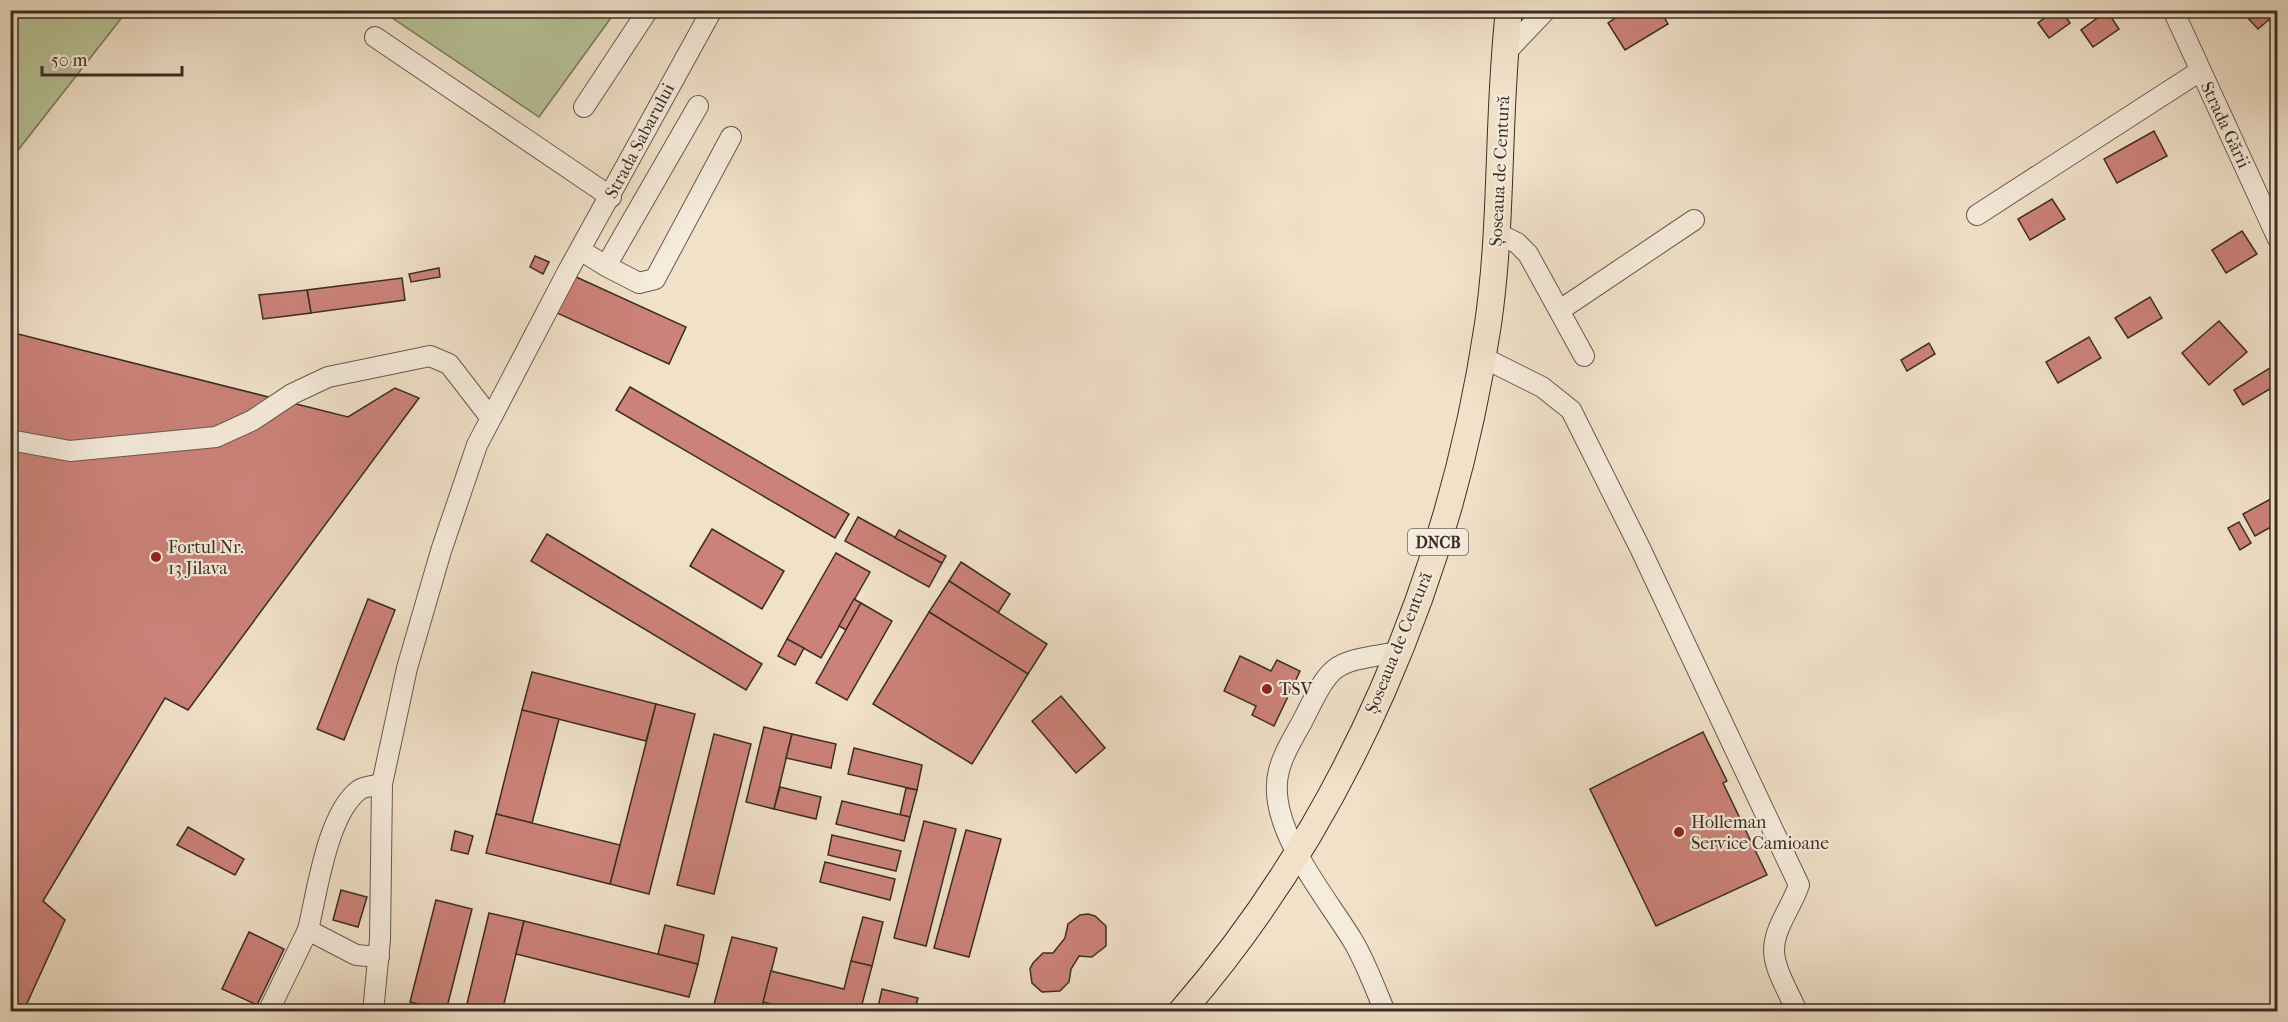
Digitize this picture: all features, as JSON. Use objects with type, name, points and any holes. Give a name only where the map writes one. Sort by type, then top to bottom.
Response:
[{"type":"main road","name":"Șoseaua de Centură","points":[[1181,1011],[1232,947],[1296,854],[1336,784],[1398,652],[1425,583],[1453,493],[1482,357],[1497,233],[1509,10]]},
{"type":"street","points":[[584,107],[648,10]]},
{"type":"street","name":"Strada Sabarului","points":[[373,1011],[379,957],[382,784],[408,668],[438,561],[477,445],[568,271],[611,197],[712,10]]},
{"type":"street","points":[[1506,52],[1546,10]]},
{"type":"street","name":"Strada Gării","points":[[2173,10],[2277,239]]},
{"type":"street","points":[[375,37],[611,197]]},
{"type":"street","points":[[1977,215],[2200,71]]},
{"type":"street","points":[[606,266],[698,106]]},
{"type":"street","points":[[580,250],[639,283],[648,283],[655,279],[732,136]]},
{"type":"street","points":[[1560,310],[1694,220]]},
{"type":"street","points":[[1497,233],[1517,243],[1528,254],[1584,356]]},
{"type":"street","points":[[10,440],[69,451],[216,437],[253,420],[292,394],[328,377],[430,356],[449,364],[490,417]]},
{"type":"street","points":[[1482,357],[1542,387],[1571,410],[1640,548],[1799,885],[1779,930],[1774,951],[1797,1011]]},
{"type":"street","points":[[1385,1011],[1354,943],[1296,854],[1278,800],[1277,782],[1282,763],[1321,683],[1331,671],[1345,661],[1398,652]]},
{"type":"street","points":[[268,1011],[308,930],[325,860],[341,812],[360,789],[382,784]]},
{"type":"street","points":[[308,930],[356,955],[379,957]]},
{"type":"green space","points":[[10,11],[127,11],[11,159]]},
{"type":"green space","points":[[382,11],[616,11],[539,117]]},
{"type":"building","points":[[1627,10],[1660,10],[1668,24],[1625,50],[1608,23]]},
{"type":"building","points":[[2055,10],[2061,10],[2070,23],[2049,38],[2038,23]]},
{"type":"building","points":[[2248,10],[2278,10],[2278,12],[2258,29],[2244,14]]},
{"type":"building","points":[[2107,11],[2119,29],[2093,47],[2081,30]]},
{"type":"building","points":[[2154,131],[2167,156],[2117,183],[2104,159]]},
{"type":"building","points":[[2052,199],[2065,219],[2030,240],[2018,219]]},
{"type":"building","points":[[2242,231],[2257,254],[2226,273],[2212,250]]},
{"type":"building","points":[[535,256],[549,262],[543,274],[530,267]]},
{"type":"building","points":[[439,268],[440,277],[411,282],[409,274]]},
{"type":"building","points":[[574,276],[686,327],[669,364],[557,313]]},
{"type":"building","points":[[402,278],[405,300],[311,313],[307,290]]},
{"type":"building","points":[[307,290],[311,313],[263,319],[259,295]]},
{"type":"building","points":[[2150,297],[2162,318],[2128,338],[2115,318]]},
{"type":"building","points":[[2219,321],[2247,352],[2209,385],[2182,353]]},
{"type":"building","name":"Fortul Nr. 13 Jilava","points":[[10,332],[348,417],[395,388],[419,398],[188,710],[165,698],[43,901],[65,920],[23,1012],[10,1012]]},
{"type":"building","points":[[2089,337],[2101,358],[2058,383],[2046,362]]},
{"type":"building","points":[[1929,343],[1935,354],[1907,371],[1901,360]]},
{"type":"building","points":[[2278,363],[2278,384],[2243,405],[2234,390]]},
{"type":"building","points":[[630,387],[849,514],[835,538],[616,410]]},
{"type":"building","points":[[2278,495],[2278,523],[2255,536],[2243,514]]},
{"type":"building","points":[[858,517],[942,563],[929,587],[845,541]]},
{"type":"building","points":[[2239,522],[2251,543],[2240,550],[2228,528]]},
{"type":"building","points":[[712,529],[784,571],[762,609],[690,566]]},
{"type":"building","points":[[899,530],[946,556],[942,563],[895,538]]},
{"type":"building","points":[[547,534],[762,664],[746,690],[531,561]]},
{"type":"building","points":[[836,553],[870,572],[821,658],[787,639]]},
{"type":"building","points":[[961,562],[1010,594],[998,613],[949,581]]},
{"type":"building","points":[[949,581],[1047,644],[1028,674],[929,612]]},
{"type":"building","points":[[368,599],[395,610],[344,740],[317,729]]},
{"type":"building","points":[[854,599],[861,603],[846,630],[839,626]]},
{"type":"building","points":[[861,603],[892,621],[847,700],[816,683]]},
{"type":"building","points":[[929,612],[1028,674],[972,764],[873,704]]},
{"type":"building","points":[[787,639],[804,648],[795,665],[778,656]]},
{"type":"building","points":[[1240,656],[1271,671],[1277,660],[1300,671],[1274,726],[1252,715],[1256,706],[1224,691]]},
{"type":"building","points":[[532,672],[656,704],[646,741],[522,710]]},
{"type":"building","points":[[1061,696],[1105,748],[1076,773],[1032,721]]},
{"type":"building","points":[[656,704],[695,714],[649,894],[610,884]]},
{"type":"building","points":[[522,710],[559,719],[532,823],[496,814]]},
{"type":"building","points":[[764,727],[792,734],[774,809],[746,802]]},
{"type":"building","name":"Holleman Service Camioane","points":[[1703,732],[1727,781],[1723,783],[1767,875],[1656,926],[1590,789]]},
{"type":"building","points":[[714,734],[751,744],[714,894],[677,885]]},
{"type":"building","points":[[792,734],[836,744],[831,768],[786,758]]},
{"type":"building","points":[[854,748],[922,765],[917,790],[848,774]]},
{"type":"building","points":[[780,787],[821,797],[816,819],[774,809]]},
{"type":"building","points":[[906,788],[917,790],[910,817],[900,815]]},
{"type":"building","points":[[842,801],[910,817],[904,841],[836,824]]},
{"type":"building","points":[[496,814],[620,845],[610,884],[486,853]]},
{"type":"building","points":[[924,821],[956,829],[926,946],[894,938]]},
{"type":"building","points":[[188,827],[244,859],[235,875],[177,845]]},
{"type":"building","points":[[966,830],[1001,839],[969,957],[934,948]]},
{"type":"building","points":[[455,831],[473,836],[468,854],[451,850]]},
{"type":"building","points":[[832,835],[901,851],[896,871],[828,855]]},
{"type":"building","points":[[825,862],[895,879],[890,900],[820,882]]},
{"type":"building","points":[[341,890],[367,897],[358,927],[333,920]]},
{"type":"building","points":[[436,900],[472,909],[446,1011],[410,1002]]},
{"type":"building","points":[[489,913],[524,921],[502,1012],[465,1012]]},
{"type":"building","points":[[1080,915],[1095,916],[1106,926],[1106,946],[1092,957],[1079,956],[1071,969],[1069,982],[1060,991],[1042,992],[1032,983],[1030,969],[1033,963],[1043,953],[1053,953],[1065,938],[1068,924]]},
{"type":"building","points":[[863,917],[883,922],[872,966],[851,961]]},
{"type":"building","points":[[524,921],[698,964],[689,997],[516,954]]},
{"type":"building","points":[[665,925],[704,935],[698,964],[658,954]]},
{"type":"building","points":[[249,932],[284,949],[257,1005],[222,989]]},
{"type":"building","points":[[732,937],[777,948],[761,1012],[712,1012]]},
{"type":"building","points":[[851,961],[872,966],[860,1012],[804,1012],[763,1002],[771,971],[844,989]]},
{"type":"building","points":[[882,989],[918,998],[914,1012],[877,1012]]},
{"type":"place","name":"Fortul Nr. 13 Jilava","points":[[156,557]]},
{"type":"place","name":"TSV","points":[[1267,689]]},
{"type":"place","name":"Holleman Service Camioane","points":[[1679,832]]}]
